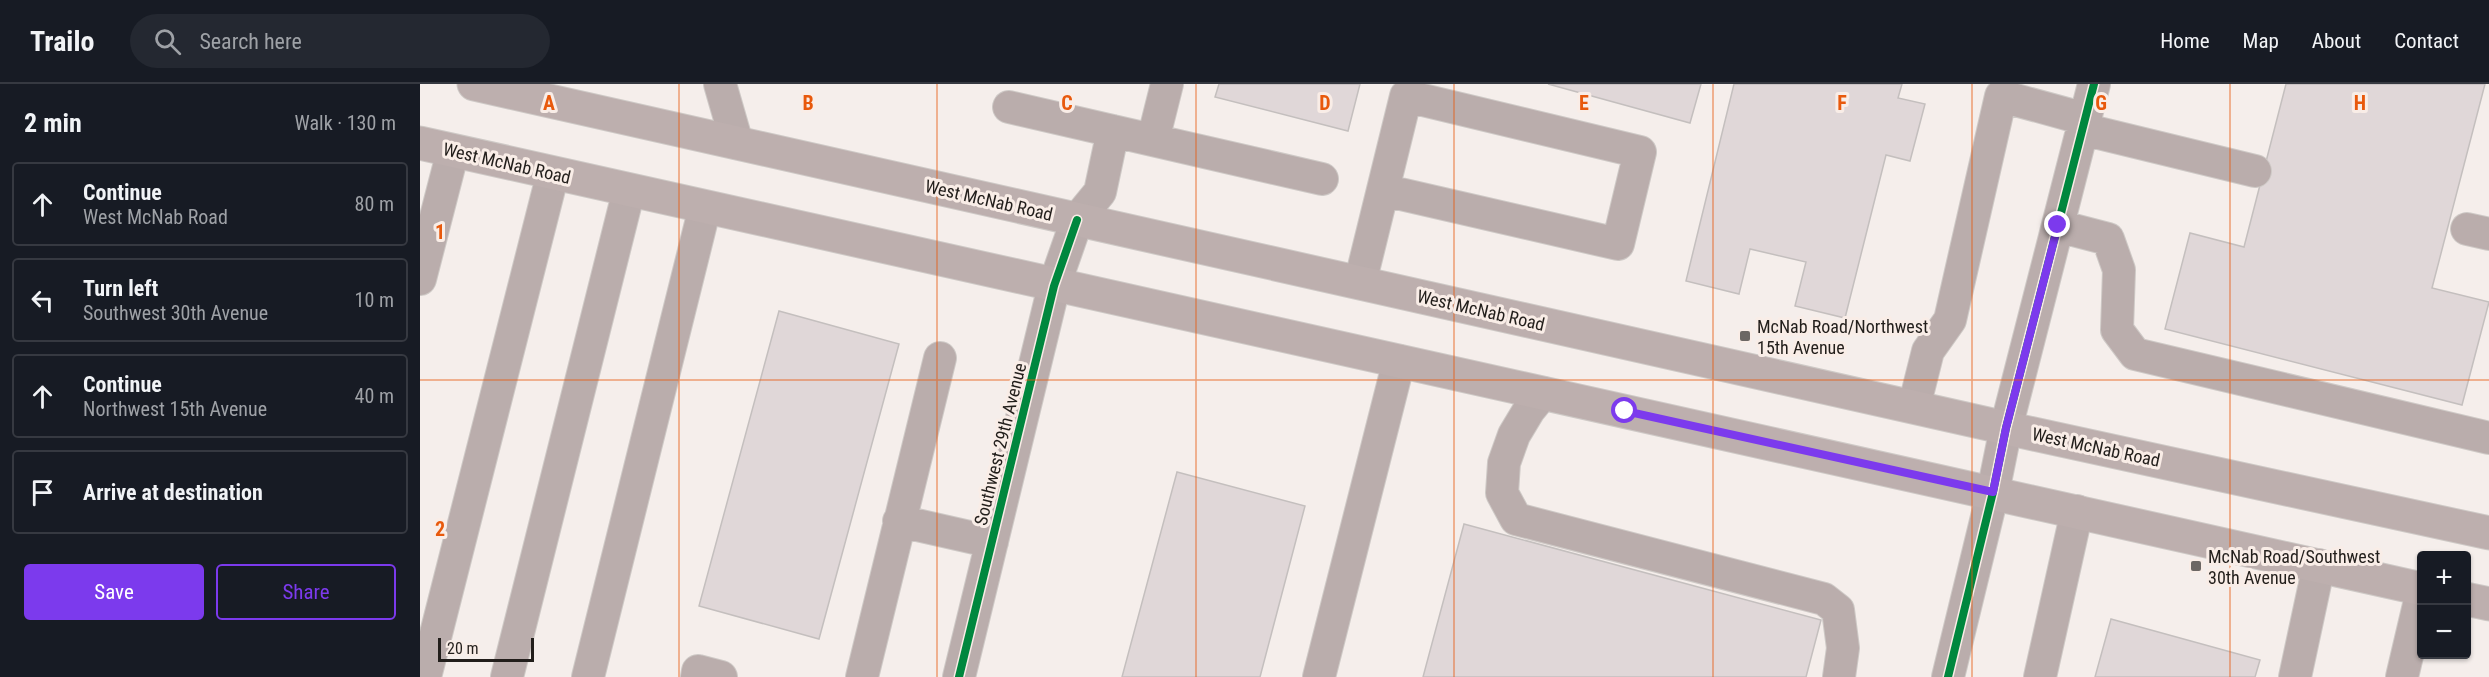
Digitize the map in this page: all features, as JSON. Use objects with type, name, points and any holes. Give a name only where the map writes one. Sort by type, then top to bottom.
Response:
[{"type":"main road","name":"West McNab Road","points":[[474,84],[2006,428],[2489,533]]},
{"type":"main road","name":"West McNab Road","points":[[420,143],[1054,286],[1993,492],[2417,589]]},
{"type":"main road","points":[[2471,600],[2489,604]]},
{"type":"street","points":[[720,84],[737,143]]},
{"type":"street","points":[[1153,140],[1167,84]]},
{"type":"street","points":[[1948,677],[1993,492],[2006,428],[2094,84]]},
{"type":"street","points":[[1914,407],[1928,351],[1950,320],[2001,96],[2021,93],[2084,124],[2255,171]]},
{"type":"street","points":[[1360,283],[1406,96],[1640,152],[1618,244],[1383,190]]},
{"type":"street","points":[[1009,107],[1322,179]]},
{"type":"street","points":[[1077,220],[1100,192],[1113,131]]},
{"type":"street","points":[[420,279],[425,238],[453,151]]},
{"type":"street","points":[[425,677],[553,173]]},
{"type":"street","points":[[507,677],[629,190]]},
{"type":"street","points":[[588,677],[705,207]]},
{"type":"street","name":"Southwest 29th Avenue","points":[[959,677],[1054,286],[1077,220]]},
{"type":"street","points":[[2058,225],[2108,239],[2119,270],[2117,330],[2135,354],[2489,438]]},
{"type":"street","points":[[862,677],[940,358]]},
{"type":"street","points":[[1319,677],[1399,361]]},
{"type":"street","points":[[1544,393],[1529,410],[1514,435],[1504,463],[1502,493],[1516,519],[1824,599],[1838,610],[1843,648],[1839,677]]},
{"type":"street","points":[[2040,677],[2077,511]]},
{"type":"street","points":[[899,521],[992,542]]},
{"type":"street","points":[[2295,677],[2319,565]]},
{"type":"street","points":[[2402,677],[2418,605]]},
{"type":"street","points":[[697,677],[698,671],[721,677]]},
{"type":"building","points":[[1219,84],[1360,84],[1348,131],[1215,97]]},
{"type":"building","points":[[1548,84],[1701,84],[1690,123]]},
{"type":"building","points":[[1734,84],[1902,84],[1898,98],[1925,104],[1910,161],[1886,155],[1845,318],[1795,306],[1806,262],[1750,249],[1739,294],[1686,281]]},
{"type":"building","points":[[2286,84],[2485,84],[2432,288],[2489,302],[2462,405],[2165,329],[2190,233],[2244,247]]},
{"type":"building","points":[[779,311],[899,344],[819,639],[699,606]]},
{"type":"building","points":[[1177,472],[1305,506],[1260,677],[1122,677]]},
{"type":"building","points":[[1464,524],[1821,620],[1806,677],[1423,677]]},
{"type":"building","points":[[2111,619],[2260,660],[2255,677],[2095,677]]},
{"type":"cycle path","points":[[1948,677],[1993,492],[2006,428],[2094,84]]},
{"type":"cycle path","points":[[959,677],[1054,286],[1077,220]]},
{"type":"place","name":"McNab Road/Northwest 15th Avenue","points":[[1745,336]]},
{"type":"place","name":"McNab Road/Southwest 30th Avenue","points":[[2196,566]]},
{"type":"route","points":[[1625,411],[1993,492],[2006,428],[2058,225]]}]
